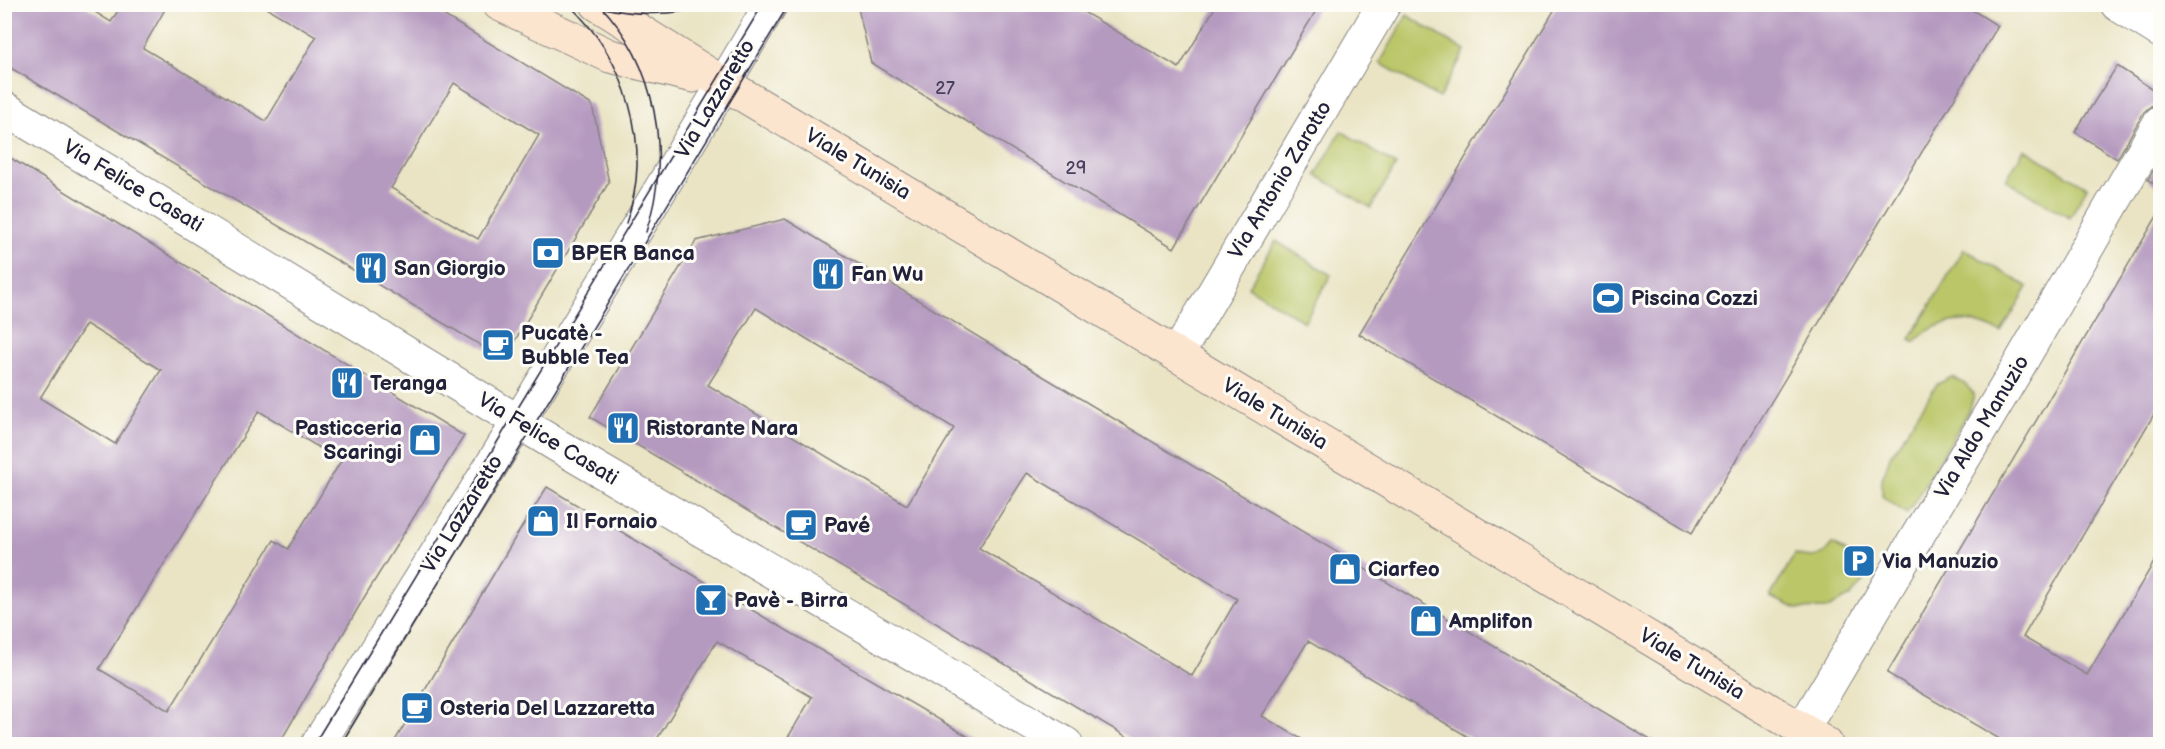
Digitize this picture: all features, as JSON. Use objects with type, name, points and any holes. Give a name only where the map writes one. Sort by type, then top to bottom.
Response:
[{"type":"street","name":"Viale Tunisia","points":[[499,4],[610,56],[724,84]]},
{"type":"street","name":"Viale Tunisia","points":[[597,4],[724,84],[1814,737]]},
{"type":"street","name":"Via Lazzaretto","points":[[318,744],[519,423],[771,4]]},
{"type":"street","name":"Via Antonio Zarotto","points":[[1177,355],[1384,4]]},
{"type":"street","points":[[2121,6],[2160,32]]},
{"type":"street","name":"Via Felice Casati","points":[[4,108],[519,423],[1066,744]]},
{"type":"street","name":"Via Aldo Manuzio","points":[[1814,737],[2009,382],[2160,122]]},
{"type":"green space","points":[[1407,15],[1465,51],[1439,98],[1380,63]]},
{"type":"green space","points":[[1341,131],[1396,165],[1371,208],[1316,175]]},
{"type":"green space","points":[[2024,149],[2087,187],[2070,218],[2006,180]]},
{"type":"green space","points":[[1276,241],[1331,275],[1304,322],[1248,287]]},
{"type":"green space","points":[[1964,249],[2028,287],[2001,332],[1973,322],[1957,321],[1933,328],[1915,342],[1910,339]]},
{"type":"green space","points":[[1952,377],[1965,384],[1974,394],[1970,409],[1907,514],[1882,496],[1882,479],[1890,457],[1937,384]]},
{"type":"green space","points":[[1833,544],[1874,569],[1851,596],[1828,608],[1797,609],[1770,597],[1795,554],[1807,557],[1821,555]]},
{"type":"building","points":[[4,4],[82,4],[111,22],[122,4],[168,4],[143,48],[266,121],[316,37],[260,4],[425,4],[592,105],[609,182],[504,359],[4,64]],"holes":[[[454,83],[539,135],[478,239],[391,188]]]},
{"type":"building","points":[[857,4],[1070,4],[1179,68],[1217,4],[1320,4],[1174,248],[871,63]]},
{"type":"building","name":"Piscina Cozzi","points":[[1558,4],[1963,4],[1998,26],[1692,533],[1359,334]]},
{"type":"building","points":[[2117,66],[2160,94],[2160,103],[2144,112],[2117,159],[2075,132]]},
{"type":"building","points":[[4,154],[464,436],[365,596],[279,744],[4,744]],"holes":[[[86,324],[161,370],[115,444],[40,398]],[[259,411],[341,461],[288,549],[274,540],[169,711],[99,669]]]},
{"type":"building","points":[[2160,159],[2160,188],[2148,180]]},
{"type":"building","points":[[2160,211],[2160,404],[2023,637],[2087,675],[2160,552],[2160,744],[2008,744],[1887,673]]},
{"type":"building","points":[[785,219],[1657,744],[1480,744],[1308,641],[1262,716],[1310,744],[1139,744],[590,417],[696,241]],"holes":[[[756,308],[954,428],[907,505],[708,385]],[[1027,473],[1237,599],[1192,676],[979,548]]]},
{"type":"building","points":[[547,487],[981,744],[784,744],[812,697],[717,641],[654,744],[393,744]]},
{"type":"tram line","points":[[568,4],[605,50],[619,77],[629,105],[635,134],[637,164],[634,194],[626,223]]},
{"type":"tram line","points":[[599,4],[619,28],[634,54],[646,82],[654,111],[658,141],[658,172],[654,202],[646,232]]},
{"type":"tram line","points":[[600,7],[629,12],[659,13],[689,11],[718,4]]},
{"type":"tram line","points":[[314,744],[763,4]]},
{"type":"tram line","points":[[341,744],[789,4]]},
{"type":"place","name":"BPER Banca","points":[[548,253]]},
{"type":"place","name":"San Giorgio","points":[[371,268]]},
{"type":"place","name":"Fan Wu","points":[[828,274]]},
{"type":"place","name":"Piscina Cozzi","points":[[1608,298]]},
{"type":"place","name":"Pucatè - Bubble Tea","points":[[498,345]]},
{"type":"place","name":"Teranga","points":[[347,383]]},
{"type":"place","name":"Ristorante Nara","points":[[623,428]]},
{"type":"place","name":"Pasticceria Scaringi","points":[[425,440]]},
{"type":"place","name":"Il Fornaio","points":[[543,521]]},
{"type":"place","name":"Pavé","points":[[801,525]]},
{"type":"place","name":"Via Manuzio","points":[[1859,561]]},
{"type":"place","name":"Ciarfeo","points":[[1345,569]]},
{"type":"place","name":"Pavè - Birra","points":[[711,600]]},
{"type":"place","name":"Amplifon","points":[[1426,621]]},
{"type":"place","name":"Osteria Del Lazzaretta","points":[[417,708]]}]
